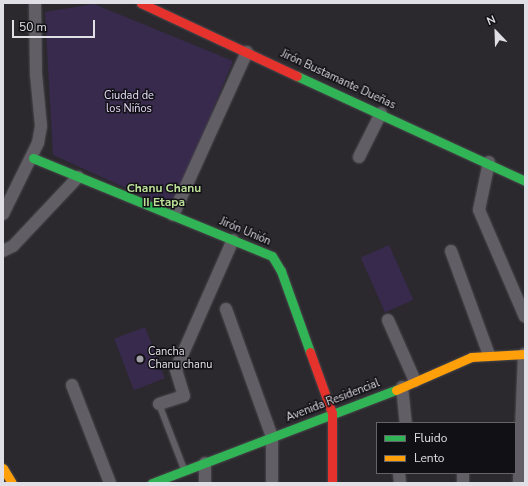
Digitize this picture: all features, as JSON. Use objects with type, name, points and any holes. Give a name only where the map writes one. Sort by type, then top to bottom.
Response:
[{"type":"street","points":[[3,214],[33,158],[41,126],[36,74],[35,3]]},
{"type":"street","name":"Jirón Bustamante Dueñas","points":[[141,3],[489,162],[525,181]]},
{"type":"street","points":[[173,215],[247,52]]},
{"type":"street","points":[[359,157],[382,113]]},
{"type":"street","name":"Jirón Unión","points":[[33,158],[272,256],[277,263],[332,413],[332,483]]},
{"type":"street","points":[[489,162],[479,210],[525,317]]},
{"type":"street","points":[[3,252],[13,246],[78,177]]},
{"type":"street","points":[[159,404],[184,396],[176,369],[233,240]]},
{"type":"street","points":[[450,251],[489,354]]},
{"type":"street","points":[[226,310],[272,437],[272,483]]},
{"type":"street","points":[[388,320],[415,381]]},
{"type":"street","name":"Avenida Residencial","points":[[152,483],[184,469],[205,463],[402,387],[471,357],[489,354],[525,354]]},
{"type":"street","points":[[519,483],[517,454],[525,354]]},
{"type":"street","points":[[72,385],[110,483]]},
{"type":"street","points":[[402,387],[406,422]]},
{"type":"street","points":[[205,463],[205,483]]},
{"type":"street","points":[[3,468],[12,483]]},
{"type":"lane","points":[[159,404],[184,469]]},
{"type":"green space","name":"Ciudad de los Niños","points":[[94,4],[233,61],[172,209],[53,155],[45,12]]},
{"type":"green space","points":[[389,245],[413,300],[385,312],[361,258]]},
{"type":"green space","name":"Cancha Chanu chanu","points":[[145,327],[165,378],[134,390],[114,339]]},
{"type":"traffic: fast","points":[[297,76],[525,181]]},
{"type":"traffic: fast","points":[[33,158],[272,256],[281,271],[310,352]]},
{"type":"traffic: fast","points":[[152,483],[396,390]]},
{"type":"traffic: slow","points":[[396,390],[471,357],[525,354]]},
{"type":"traffic: slow","points":[[3,468],[12,483]]},
{"type":"traffic: jam","points":[[141,3],[297,76]]},
{"type":"traffic: jam","points":[[310,352],[332,413],[332,483]]},
{"type":"place","name":"Cancha Chanu chanu","points":[[140,359]]},
{"type":"district","name":"Chanu Chanu II Etapa","points":[[164,196]]}]
